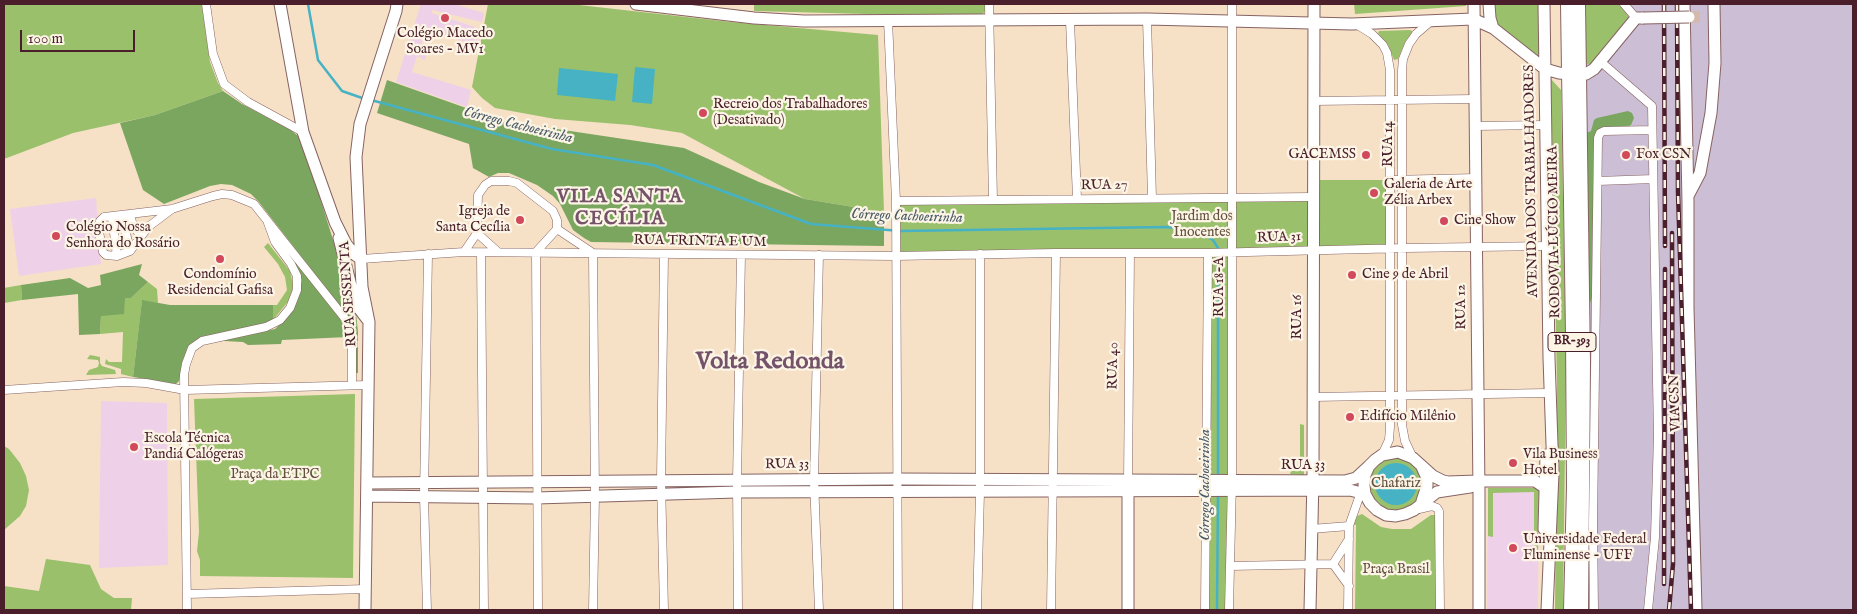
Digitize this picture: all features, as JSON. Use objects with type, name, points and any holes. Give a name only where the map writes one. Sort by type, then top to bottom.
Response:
[{"type":"main road","name":"RODOVIA LÚCIO MEIRA","points":[[1567,4],[1574,75],[1584,354],[1582,610]]},
{"type":"main road","name":"RODOVIA LÚCIO MEIRA","points":[[1570,610],[1574,75],[1579,4]]},
{"type":"street","points":[[206,4],[213,54],[224,84],[248,102],[303,132]]},
{"type":"street","points":[[280,4],[303,132],[335,222],[357,306],[369,322]]},
{"type":"street","points":[[636,4],[754,18],[804,21],[1147,19],[1356,24],[1432,19],[1473,19],[1493,28],[1545,69],[1574,75],[1589,73],[1602,62],[1640,18]]},
{"type":"street","points":[[989,4],[993,200]]},
{"type":"street","name":"RUA 18-A","points":[[1229,610],[1232,4]]},
{"type":"street","name":"RUA 16","points":[[1310,610],[1313,398],[1314,4]]},
{"type":"street","name":"RUA 12","points":[[1474,4],[1479,610]]},
{"type":"street","points":[[1489,4],[1493,28]]},
{"type":"street","name":"AVENIDA DOS TRABALHADORES","points":[[1544,4],[1549,358],[1553,472],[1548,610]]},
{"type":"street","points":[[1624,4],[1640,18],[1689,17]]},
{"type":"street","name":"VIA CSN","points":[[1684,4],[1688,308],[1696,610]]},
{"type":"street","points":[[1688,196],[1698,178],[1702,162],[1713,88],[1709,17],[1714,4]]},
{"type":"street","name":"RUA SESSENTA","points":[[365,610],[369,322],[362,287],[356,156],[360,124],[398,6]]},
{"type":"street","points":[[1147,19],[1152,198]]},
{"type":"street","name":"RUA 14","points":[[1416,460],[1407,446],[1402,431],[1402,70],[1405,54],[1411,40],[1432,19]]},
{"type":"street","points":[[888,20],[896,201],[898,610]]},
{"type":"street","points":[[1070,20],[1077,199]]},
{"type":"street","name":"RUA 14","points":[[1356,24],[1372,34],[1383,45],[1387,53],[1390,70],[1390,430],[1389,440],[1382,455]]},
{"type":"street","points":[[1602,62],[1652,106],[1658,435],[1655,537],[1648,610]]},
{"type":"street","points":[[1390,70],[1402,70]]},
{"type":"street","points":[[1313,101],[1475,99]]},
{"type":"street","points":[[1475,126],[1546,125]]},
{"type":"street","points":[[1594,610],[1592,525],[1598,140],[1600,133],[1604,131],[1652,130]]},
{"type":"street","points":[[1390,180],[1476,178]]},
{"type":"street","points":[[1598,180],[1653,179]]},
{"type":"street","points":[[464,252],[477,232],[478,195],[485,185],[491,182],[509,180],[517,184],[554,211],[556,215],[557,229],[536,252],[538,610]]},
{"type":"street","points":[[172,209],[148,228],[130,251],[117,256],[106,255],[102,252],[98,227],[104,217],[172,209],[212,196],[232,195],[254,204],[267,217],[347,321],[352,338],[352,385]]},
{"type":"street","name":"RUA 27","points":[[896,201],[1313,197]]},
{"type":"street","points":[[126,215],[141,236]]},
{"type":"street","points":[[126,215],[130,251]]},
{"type":"street","points":[[112,217],[117,256]]},
{"type":"street","points":[[187,610],[184,375],[186,364],[190,351],[206,339],[257,330],[272,325],[283,317],[292,303],[297,290],[297,276],[273,238],[267,217]]},
{"type":"street","points":[[335,222],[346,244],[360,259]]},
{"type":"street","points":[[557,229],[593,253],[595,496],[593,610]]},
{"type":"street","points":[[477,232],[498,252]]},
{"type":"street","name":"RUA 31","points":[[980,254],[1209,253],[1548,246]]},
{"type":"street","name":"RUA TRINTA E UM","points":[[360,259],[464,252],[896,256],[980,254]]},
{"type":"street","points":[[481,252],[484,610]]},
{"type":"street","points":[[1051,610],[1056,253]]},
{"type":"street","name":"RUA 40","points":[[1128,610],[1130,253]]},
{"type":"street","points":[[1205,610],[1208,486],[1209,253]]},
{"type":"street","points":[[427,610],[424,496],[428,254]]},
{"type":"street","points":[[664,254],[661,480],[664,610]]},
{"type":"street","points":[[977,610],[980,492],[980,254]]},
{"type":"street","points":[[738,610],[737,486],[741,255]]},
{"type":"street","points":[[819,255],[814,480],[819,610]]},
{"type":"street","name":"AVENIDA DOS TRABALHADORES","points":[[1548,584],[1540,484],[1545,468],[1549,358]]},
{"type":"street","points":[[4,390],[131,382],[185,390],[368,385]]},
{"type":"street","points":[[1313,398],[1547,392]]},
{"type":"street","points":[[1382,455],[1398,452],[1416,460],[1433,476],[1443,481],[1478,480],[1540,484],[1549,496],[1551,541]]},
{"type":"street","name":"RUA 33","points":[[1312,486],[1349,481],[1359,476],[1382,455]]},
{"type":"street","points":[[1416,460],[1427,478],[1427,486],[1418,506]]},
{"type":"street","points":[[1348,610],[1349,526],[1363,490],[1365,475],[1369,466]]},
{"type":"street","name":"RUA 33","points":[[368,496],[536,498],[661,494],[814,480],[898,479],[1054,480],[1128,485],[1312,486],[1363,490]]},
{"type":"street","name":"RUA 33","points":[[368,483],[661,480],[814,492],[1052,492],[1128,485]]},
{"type":"street","points":[[1363,490],[1370,503],[1377,510],[1386,515],[1396,516],[1405,514],[1437,492],[1467,488],[1473,486],[1478,480]]},
{"type":"street","points":[[1418,506],[1432,506],[1437,508],[1439,512],[1440,610]]},
{"type":"street","points":[[1312,529],[1349,526]]},
{"type":"street","points":[[1333,564],[1349,539]]},
{"type":"street","points":[[1230,566],[1333,564]]},
{"type":"street","points":[[1333,564],[1349,586]]},
{"type":"street","points":[[188,594],[366,588]]},
{"type":"shaded area","points":[[421,4],[454,4],[484,13],[482,22],[432,10],[432,13],[481,29],[476,45],[425,30],[421,47],[428,48],[425,60],[417,56],[412,72],[471,90],[467,107],[396,82]]},
{"type":"shaded area","points":[[1583,4],[1853,4],[1853,610],[1590,610],[1589,388]]},
{"type":"shaded area","name":"Colégio Nossa Senhora do Rosário","points":[[96,198],[101,264],[19,276],[10,209]]},
{"type":"shaded area","name":"Escola Técnica Pandiá Calógeras","points":[[101,401],[167,403],[168,565],[99,568]]},
{"type":"shaded area","name":"Universidade Federal Fluminense - UFF","points":[[1488,488],[1539,488],[1538,610],[1487,610]]},
{"type":"green space","points":[[4,4],[202,4],[210,62],[223,91],[155,115],[73,133],[4,159]]},
{"type":"green space","name":"Recreio dos Trabalhadores (Desativado)","points":[[488,4],[570,4],[731,22],[878,35],[884,212],[805,199],[682,133],[630,125],[555,119],[495,108],[472,87]]},
{"type":"green space","points":[[754,4],[987,4],[985,12],[977,17],[754,11]]},
{"type":"green space","points":[[1354,4],[1466,4],[1466,6],[1355,14]]},
{"type":"green space","points":[[1492,4],[1541,4],[1541,61],[1496,23]]},
{"type":"green space","points":[[1583,4],[1619,4],[1628,16],[1628,20],[1591,64],[1586,64]]},
{"type":"green space","points":[[1410,30],[1412,33],[1405,42],[1398,59],[1394,60],[1388,45],[1378,33],[1379,31]]},
{"type":"green space","points":[[1551,79],[1561,90],[1566,364],[1563,610],[1555,610],[1557,385]]},
{"type":"green space","points":[[387,80],[503,121],[684,148],[759,182],[805,199],[884,212],[884,246],[591,242],[573,230],[560,204],[553,196],[537,185],[509,173],[498,173],[489,177],[473,168],[469,144],[377,113]]},
{"type":"green space","points":[[223,91],[242,104],[291,130],[303,144],[356,313],[358,373],[355,373],[354,331],[349,318],[251,194],[232,185],[221,184],[210,186],[164,204],[143,190],[120,123],[155,115]]},
{"type":"green space","points":[[1628,111],[1632,113],[1634,118],[1631,125],[1626,127],[1603,127],[1597,131],[1594,137],[1592,298],[1588,308],[1586,133],[1591,131],[1594,120],[1597,118]]},
{"type":"green space","name":"Jardim dos Inocentes","points":[[1313,180],[1390,180],[1391,248],[1232,253],[1232,481],[1207,481],[1208,253],[896,256],[896,201],[1313,197]]},
{"type":"green space","points":[[273,230],[342,320],[348,337],[282,340],[281,344],[248,345],[243,342],[224,341],[224,339],[275,329],[287,317],[299,294],[302,280],[299,271]]},
{"type":"green space","points":[[268,243],[290,271],[293,284],[292,294],[287,303],[273,320],[273,305],[277,305],[287,290],[285,277],[278,264],[264,247]]},
{"type":"green space","points":[[142,264],[139,275],[148,282],[131,298],[125,298],[124,314],[101,316],[100,334],[79,335],[78,294],[22,300],[21,285],[70,278],[88,288],[101,285],[100,275]]},
{"type":"green space","points":[[148,282],[157,289],[158,303],[142,301],[133,377],[121,374],[121,369],[105,364],[106,359],[109,362],[122,362],[123,332],[100,334],[102,293],[131,298]]},
{"type":"green space","points":[[21,285],[22,300],[4,303],[4,288]]},
{"type":"green space","points":[[142,300],[170,305],[273,305],[273,320],[255,327],[201,337],[186,353],[179,381],[176,384],[133,377]]},
{"type":"green space","points":[[90,355],[100,357],[102,366],[115,370],[116,374],[86,375],[89,370],[98,367],[99,363],[98,360],[87,359]]},
{"type":"green space","name":"Praça da ETPC","points":[[355,394],[353,578],[200,576],[200,560],[197,551],[199,532],[194,399]]},
{"type":"green space","points":[[1300,424],[1304,425],[1304,475],[1290,474],[1291,471],[1300,468]]},
{"type":"green space","points":[[4,446],[9,449],[20,463],[26,476],[29,490],[26,506],[20,516],[4,530]]},
{"type":"green space","name":"Chafariz","points":[[1391,458],[1401,458],[1415,465],[1422,479],[1422,489],[1415,503],[1401,510],[1391,510],[1381,506],[1374,499],[1370,489],[1370,479],[1374,469],[1381,462]]},
{"type":"green space","points":[[1488,488],[1539,488],[1538,554],[1534,553],[1534,492],[1493,493],[1493,537],[1488,536]]},
{"type":"green space","points":[[1207,491],[1232,491],[1229,610],[1205,610]]},
{"type":"green space","name":"Praça Brasil","points":[[1362,514],[1381,527],[1392,529],[1411,529],[1431,515],[1436,515],[1436,610],[1355,610],[1356,525],[1352,524],[1357,516]]},
{"type":"green space","points":[[46,559],[90,565],[101,589],[114,598],[132,598],[131,610],[4,610],[4,586],[39,591]]},
{"type":"water","points":[[635,67],[655,69],[652,104],[632,102]]},
{"type":"water","points":[[559,68],[618,74],[615,101],[557,95]]},
{"type":"water","name":"Chafariz","points":[[1400,463],[1408,466],[1414,472],[1417,484],[1414,496],[1408,502],[1392,505],[1384,502],[1378,496],[1375,480],[1378,472],[1384,466]]},
{"type":"waterway","name":"Córrego Cachoeirinha","points":[[308,4],[318,60],[342,91],[365,99]]},
{"type":"waterway","name":"Córrego Cachoeirinha","points":[[371,100],[552,149],[653,165],[811,224],[901,231],[1166,227],[1185,229],[1202,234],[1213,240],[1218,248],[1218,477]]},
{"type":"waterway","name":"Córrego Cachoeirinha","points":[[1217,610],[1218,493]]},
{"type":"tunnel","points":[[1689,17],[1704,17]]},
{"type":"railway","points":[[1664,4],[1665,246]]},
{"type":"railway","points":[[1677,4],[1678,192],[1691,610]]},
{"type":"railway","points":[[1669,610],[1673,564],[1672,233]]},
{"type":"railway","points":[[1664,584],[1665,269]]},
{"type":"place","name":"Colégio Macedo Soares - MV1","points":[[445,18]]},
{"type":"place","name":"Recreio dos Trabalhadores (Desativado)","points":[[703,113]]},
{"type":"place","name":"GACEMSS","points":[[1366,155]]},
{"type":"place","name":"Fox CSN","points":[[1626,155]]},
{"type":"place","name":"Galeria de Arte Zélia Arbex","points":[[1374,193]]},
{"type":"place","name":"Igreja de Santa Cecília","points":[[520,220]]},
{"type":"place","name":"Cine Show","points":[[1444,221]]},
{"type":"place","name":"Colégio Nossa Senhora do Rosário","points":[[56,236]]},
{"type":"place","name":"Condomínio Residencial Gafisa","points":[[220,259]]},
{"type":"place","name":"Cine 9 de Abril","points":[[1352,275]]},
{"type":"place","name":"Edifício Milênio","points":[[1350,417]]},
{"type":"place","name":"Escola Técnica Pandiá Calógeras","points":[[134,447]]},
{"type":"place","name":"Vila Business Hotel","points":[[1513,463]]},
{"type":"place","name":"Universidade Federal Fluminense - UFF","points":[[1513,548]]},
{"type":"district","name":"VILA SANTA CECÍLIA","points":[[620,209]]},
{"type":"district","name":"Volta Redonda","points":[[770,363]]}]
